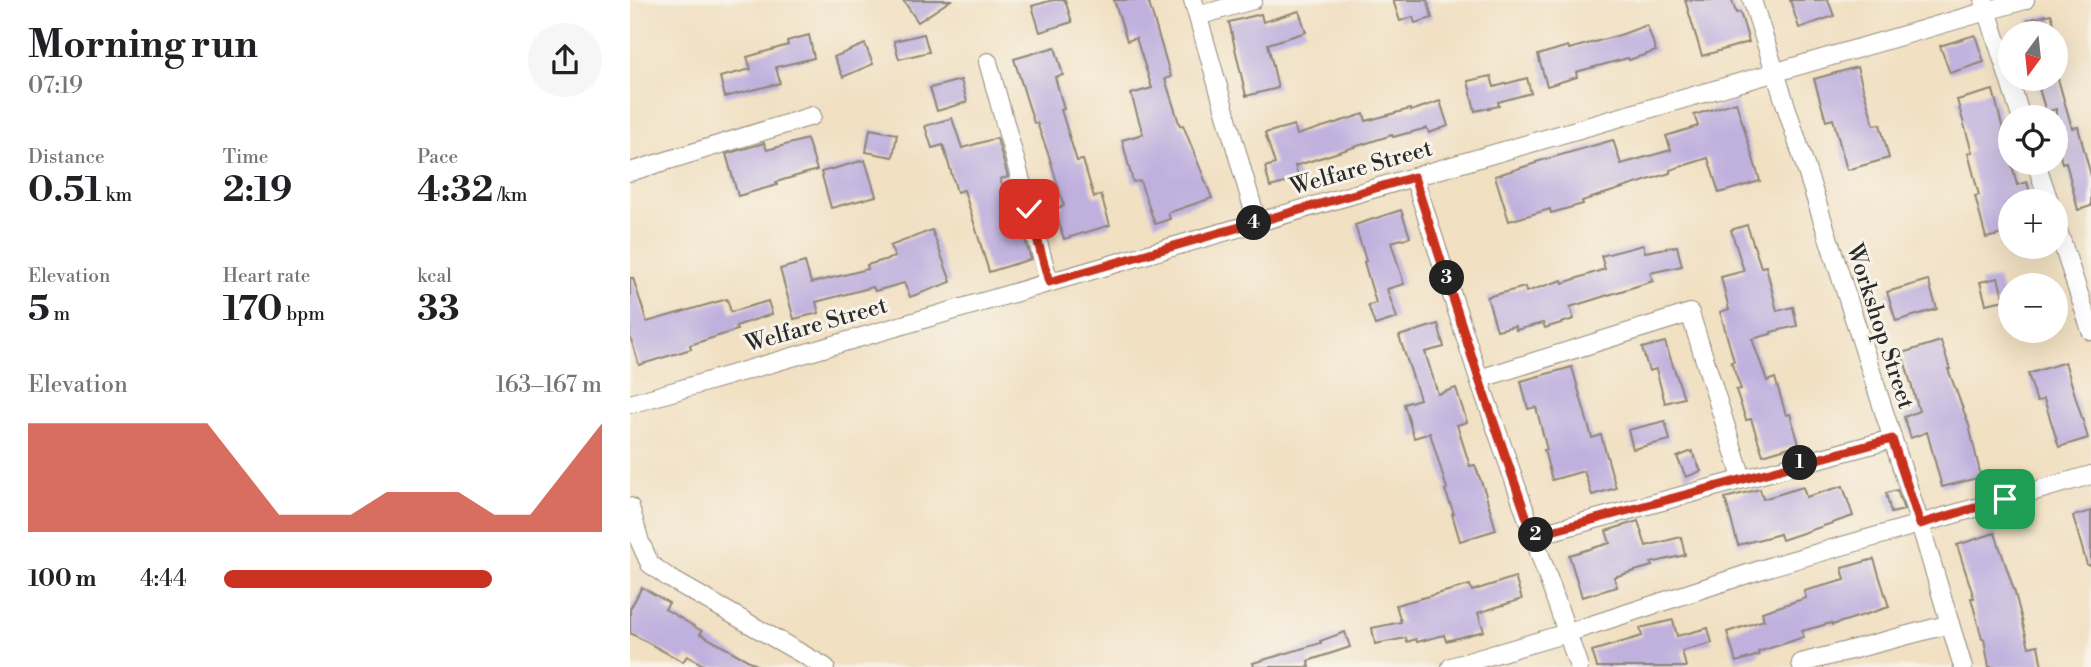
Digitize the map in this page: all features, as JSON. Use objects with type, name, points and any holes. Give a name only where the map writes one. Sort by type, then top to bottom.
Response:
[{"type":"street","points":[[1253,0],[1196,8],[1257,222]]},
{"type":"street","name":"Workshop Street","points":[[1752,0],[1920,524],[1963,667]]},
{"type":"street","name":"Welfare Street","points":[[630,404],[1774,72],[1985,6],[2025,0]]},
{"type":"street","points":[[1985,6],[2017,105]]},
{"type":"street","points":[[988,62],[1049,282]]},
{"type":"street","points":[[630,172],[812,116]]},
{"type":"street","points":[[1414,177],[1479,379],[1579,667]]},
{"type":"street","points":[[2067,259],[2091,331]]},
{"type":"street","points":[[1479,379],[1690,313],[1742,478]]},
{"type":"street","points":[[1533,536],[1892,439]]},
{"type":"street","points":[[1451,667],[1567,634],[1772,566],[2091,475]]},
{"type":"street","points":[[630,507],[640,542],[650,564],[668,578],[825,667]]},
{"type":"street","points":[[1802,667],[1801,663],[1950,624]]},
{"type":"building","points":[[903,0],[951,0],[918,22]]},
{"type":"building","points":[[1053,0],[1065,0],[1072,22],[1040,32],[1032,6]]},
{"type":"building","points":[[1114,0],[1148,0],[1171,77],[1165,79],[1180,126],[1183,125],[1212,198],[1168,213],[1170,219],[1155,224],[1140,181],[1133,182],[1122,140],[1143,134],[1131,94],[1152,88],[1136,38],[1127,41]]},
{"type":"building","points":[[1393,0],[1427,0],[1432,18],[1415,23],[1413,17],[1400,21]]},
{"type":"building","points":[[1685,0],[1732,0],[1736,13],[1740,12],[1749,42],[1702,56]]},
{"type":"building","points":[[1790,0],[1828,0],[1834,16],[1799,28]]},
{"type":"building","points":[[1299,11],[1306,32],[1268,44],[1278,88],[1246,96],[1229,22],[1261,14],[1263,22]]},
{"type":"building","points":[[2051,14],[2053,21],[2028,21]]},
{"type":"building","points":[[1647,25],[1656,51],[1576,72],[1577,77],[1547,86],[1538,55],[1620,35]]},
{"type":"building","points":[[924,34],[929,52],[899,59],[894,41]]},
{"type":"building","points":[[809,35],[814,58],[776,67],[780,83],[725,97],[720,77],[751,69],[747,57],[788,45],[787,41]]},
{"type":"building","points":[[1975,35],[1984,62],[1950,73],[1940,46]]},
{"type":"building","points":[[865,44],[873,64],[843,77],[834,57]]},
{"type":"building","points":[[1055,47],[1063,75],[1055,77],[1064,109],[1061,110],[1077,161],[1083,160],[1094,197],[1101,195],[1110,225],[1064,239],[1055,209],[1064,206],[1014,59]]},
{"type":"building","points":[[1857,67],[1874,125],[1880,124],[1889,158],[1847,170],[1833,119],[1826,121],[1814,79]]},
{"type":"building","points":[[1491,76],[1494,87],[1527,78],[1531,93],[1498,102],[1499,106],[1475,111],[1468,81]]},
{"type":"building","points":[[961,80],[967,102],[937,111],[930,88]]},
{"type":"building","points":[[1993,90],[1998,110],[1998,175],[2014,175],[2017,185],[2027,182],[2029,189],[1998,189],[1998,235],[1986,238],[1968,153],[1972,152],[1957,100]]},
{"type":"building","points":[[2040,91],[2061,91],[2065,105],[2044,105]]},
{"type":"building","points":[[1440,101],[1448,126],[1429,133],[1427,128],[1393,137],[1392,135],[1295,166],[1299,179],[1270,187],[1265,167],[1275,164],[1265,133],[1294,125],[1297,135],[1364,114],[1366,121]]},
{"type":"building","points":[[1736,102],[1760,181],[1719,193],[1708,158],[1582,201],[1583,204],[1551,213],[1550,209],[1509,221],[1495,176],[1613,140],[1621,164],[1671,150],[1666,136],[1698,126],[1694,115]]},
{"type":"building","points":[[2068,114],[2072,128],[2078,127],[2091,176],[2091,206],[2078,210],[2068,170]]},
{"type":"building","points":[[952,118],[962,148],[997,138],[1008,177],[1000,179],[1016,225],[1020,224],[1031,259],[989,272],[964,190],[957,192],[943,145],[932,148],[925,126]]},
{"type":"building","points":[[870,129],[897,134],[893,157],[866,152]]},
{"type":"building","points":[[807,139],[817,170],[738,196],[726,154],[764,143],[767,150]]},
{"type":"building","points":[[865,160],[876,196],[831,208],[821,172]]},
{"type":"building","points":[[1401,210],[1410,237],[1391,242],[1404,284],[1387,289],[1397,318],[1375,325],[1368,305],[1376,303],[1355,225]]},
{"type":"building","points":[[1747,225],[1761,267],[1766,266],[1777,311],[1793,307],[1797,326],[1752,339],[1767,381],[1775,378],[1786,415],[1790,414],[1799,444],[1763,455],[1751,419],[1746,420],[1736,390],[1741,389],[1731,362],[1734,361],[1720,312],[1729,309],[1721,277],[1744,271],[1731,230]]},
{"type":"building","points":[[932,230],[951,282],[910,297],[904,283],[875,291],[873,287],[816,302],[819,313],[794,319],[780,269],[805,262],[811,283],[868,269],[867,265],[895,257],[890,246]]},
{"type":"building","points":[[1643,245],[1645,252],[1677,246],[1682,266],[1650,273],[1653,281],[1570,307],[1574,319],[1545,328],[1543,323],[1516,330],[1515,326],[1497,330],[1487,297],[1525,287],[1526,292],[1605,269],[1601,256]]},
{"type":"building","points":[[630,278],[633,278],[647,322],[727,299],[731,312],[768,301],[772,314],[736,326],[737,330],[690,345],[691,349],[639,365],[630,336]]},
{"type":"building","points":[[1998,278],[1998,301],[1986,304],[1980,282]]},
{"type":"building","points":[[1928,280],[1937,309],[1896,321],[1887,292]]},
{"type":"building","points":[[1438,324],[1444,347],[1425,352],[1438,394],[1456,388],[1467,422],[1457,425],[1470,466],[1475,465],[1496,530],[1460,541],[1430,433],[1414,438],[1404,404],[1420,399],[1399,336]]},
{"type":"building","points":[[1941,341],[1948,369],[1969,425],[1981,477],[1942,487],[1927,432],[1911,438],[1904,417],[1919,411],[1902,353]]},
{"type":"building","points":[[1665,342],[1684,398],[1665,403],[1656,369],[1649,371],[1642,348]]},
{"type":"building","points":[[2065,362],[2088,438],[2059,447],[2044,399],[2037,402],[2028,374]]},
{"type":"building","points":[[1572,367],[1592,438],[1601,435],[1616,488],[1592,495],[1584,471],[1552,480],[1536,407],[1528,409],[1521,381]]},
{"type":"building","points":[[1665,421],[1670,440],[1633,449],[1628,430]]},
{"type":"building","points":[[1692,451],[1701,471],[1686,477],[1677,457]]},
{"type":"building","points":[[1843,486],[1853,516],[1782,540],[1780,534],[1738,545],[1725,498],[1760,489],[1763,499],[1803,487],[1806,497]]},
{"type":"building","points":[[1897,490],[1904,510],[1891,513],[1886,493]]},
{"type":"building","points":[[2091,511],[2091,565],[2087,565],[2073,516]]},
{"type":"building","points":[[1638,521],[1646,546],[1681,537],[1685,555],[1651,563],[1652,566],[1614,577],[1617,587],[1582,597],[1569,555],[1610,543],[1606,531]]},
{"type":"building","points":[[1995,533],[2029,647],[2038,645],[2042,667],[1989,667],[1984,639],[1971,598],[1974,598],[1957,545]]},
{"type":"building","points":[[1874,559],[1889,607],[1832,625],[1831,623],[1802,631],[1804,637],[1736,662],[1727,632],[1764,620],[1762,612],[1806,598],[1804,591],[1845,580],[1842,568]]},
{"type":"building","points":[[1515,577],[1522,599],[1478,613],[1484,631],[1446,641],[1444,635],[1417,642],[1416,639],[1407,642],[1406,638],[1375,644],[1372,628],[1401,622],[1396,605],[1470,585],[1472,591]]},
{"type":"building","points":[[642,587],[669,603],[665,609],[702,631],[700,634],[760,667],[707,667],[687,656],[683,662],[630,633],[630,609]]},
{"type":"building","points":[[1673,620],[1677,636],[1708,628],[1712,643],[1682,651],[1686,667],[1597,667],[1592,651],[1642,636],[1640,628]]},
{"type":"building","points":[[1345,632],[1350,647],[1308,661],[1310,667],[1254,667],[1253,663],[1321,643],[1320,641]]},
{"type":"route","points":[[1029,209],[1049,282],[1414,177],[1533,536],[1892,439],[1920,524],[2005,499]]}]
